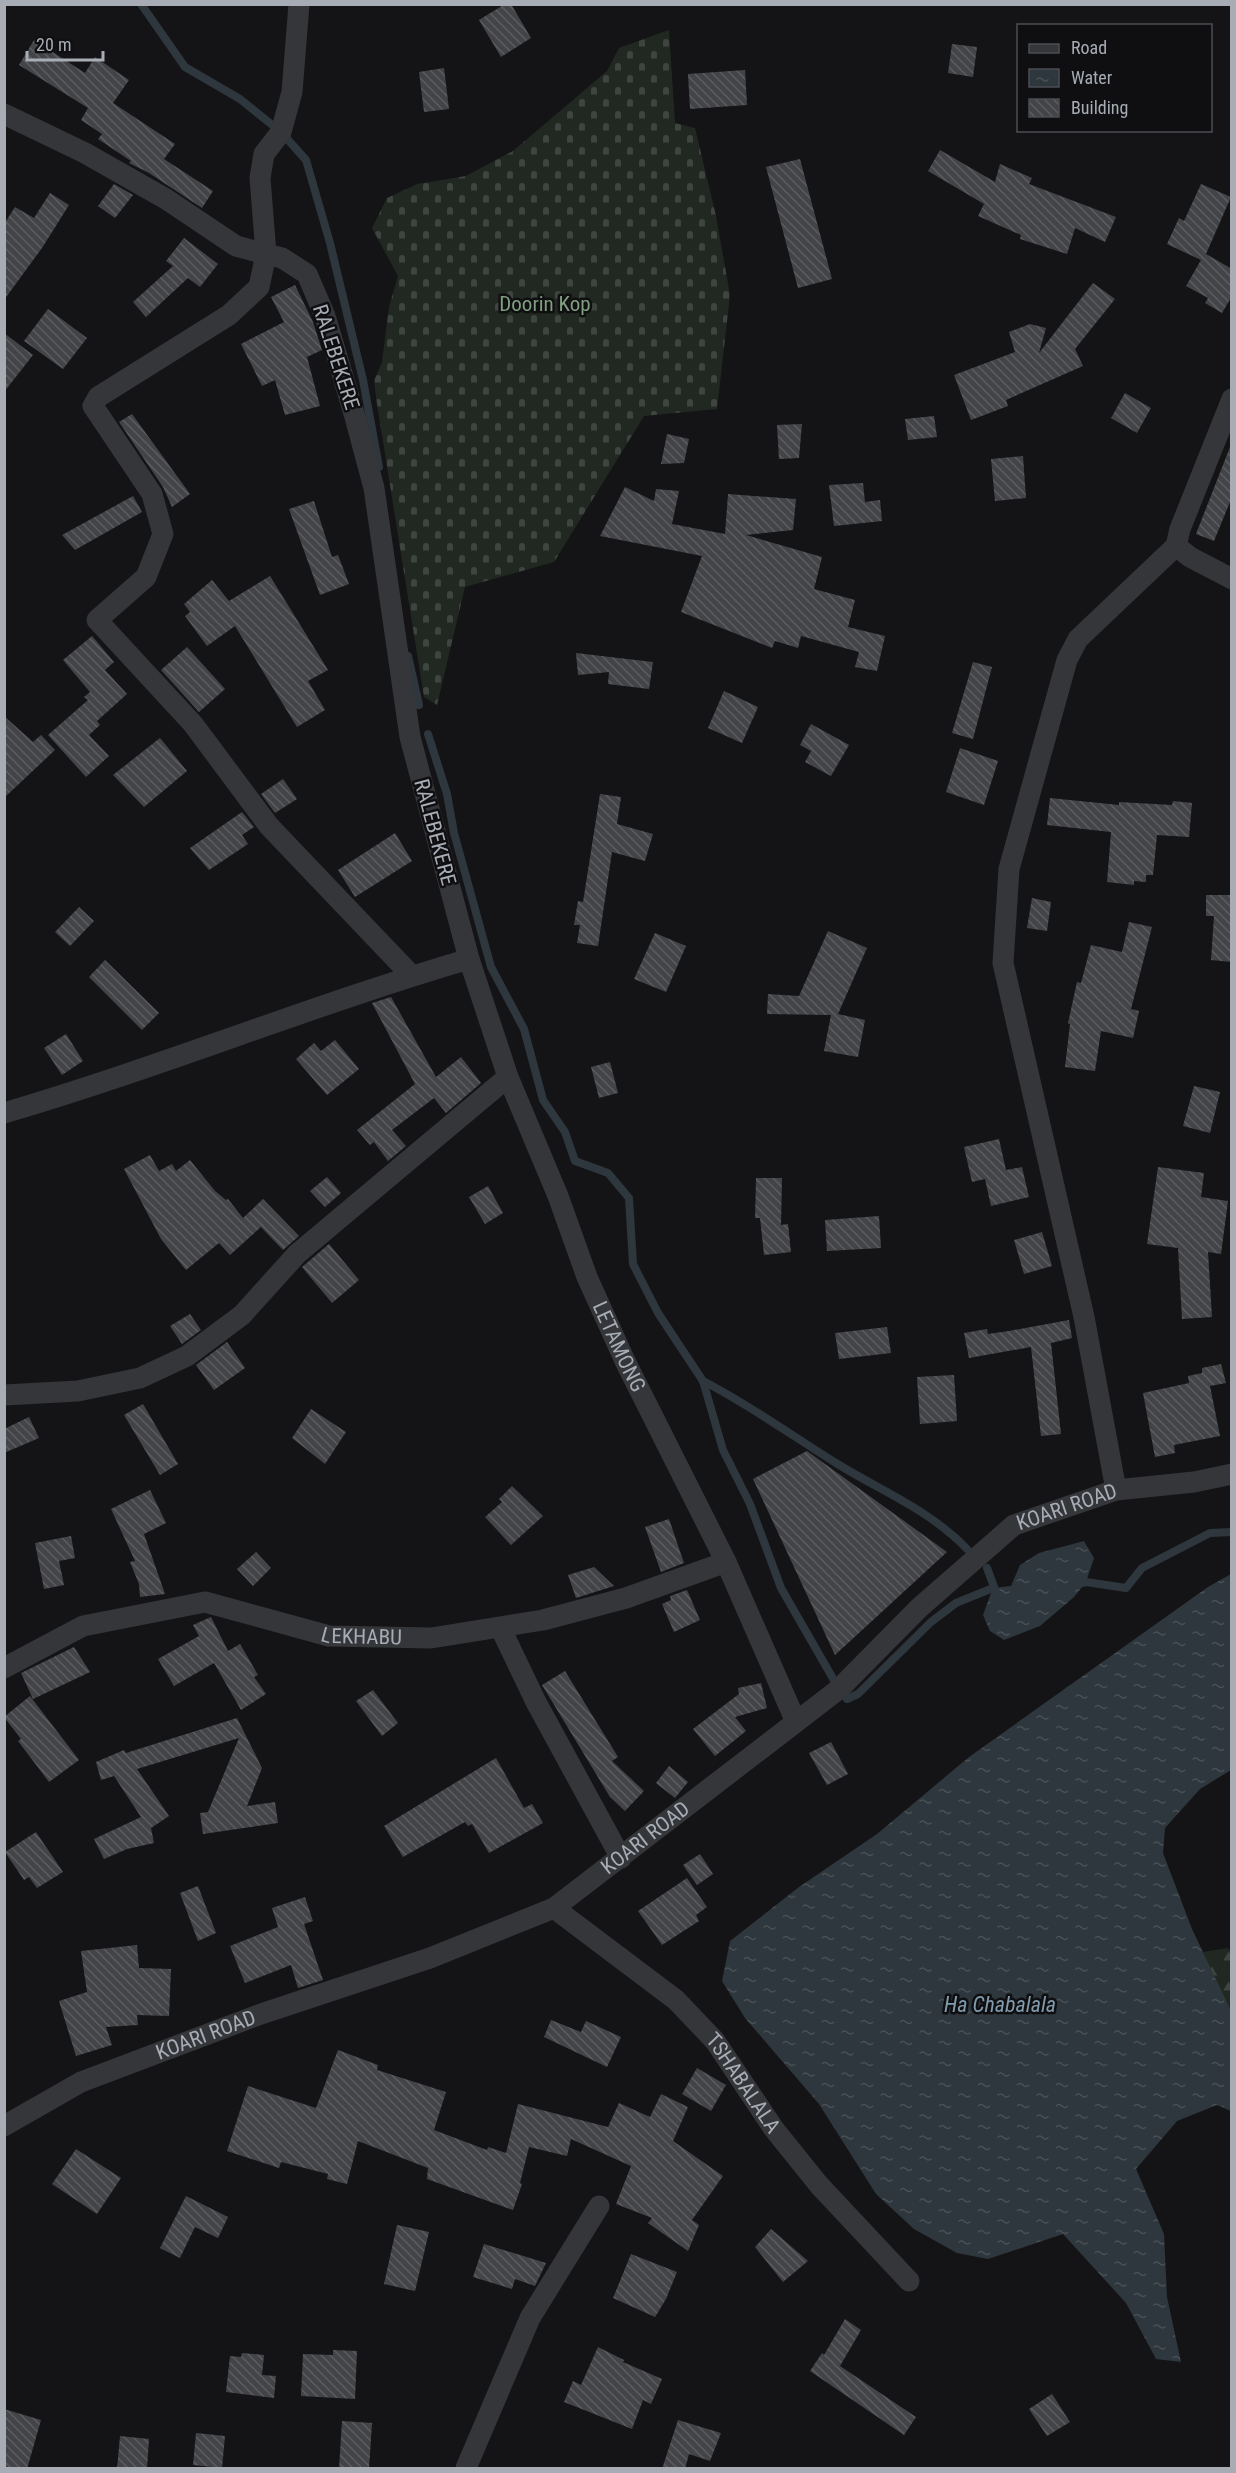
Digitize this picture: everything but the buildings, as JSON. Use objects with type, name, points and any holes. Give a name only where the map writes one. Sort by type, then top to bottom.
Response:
[{"type":"street","points":[[299,4],[292,92],[281,132],[264,154],[260,178],[266,254],[259,287],[229,315],[98,397],[93,406],[152,494],[163,534],[146,577],[97,620],[193,724],[268,826],[412,976]]},
{"type":"street","name":"RALEBEKERE","points":[[4,114],[85,153],[166,199],[236,246],[282,258],[307,274],[325,316],[374,488],[410,737],[469,959]]},
{"type":"street","points":[[1116,1490],[1084,1317],[1003,963],[1009,869],[1067,660],[1078,639],[1176,546],[1180,529],[1232,399]]},
{"type":"street","points":[[1176,546],[1190,557],[1232,579]]},
{"type":"street","points":[[4,1113],[92,1087],[412,976],[469,959]]},
{"type":"street","name":"LETAMONG","points":[[469,959],[508,1077],[558,1196],[591,1288],[726,1562],[796,1722]]},
{"type":"street","points":[[4,1395],[78,1391],[140,1378],[187,1356],[242,1315],[297,1254],[508,1077]]},
{"type":"street","name":"KOARI ROAD","points":[[4,2126],[81,2082],[261,2014],[430,1958],[554,1908],[839,1689],[919,1608],[1014,1525],[1116,1490],[1194,1482],[1232,1474]]},
{"type":"street","name":"LEKHABU","points":[[4,1668],[83,1626],[205,1602],[329,1636],[432,1638],[501,1629],[626,1598],[726,1562]]},
{"type":"street","points":[[501,1629],[536,1702],[621,1858]]},
{"type":"street","name":"TSHABALALA","points":[[554,1908],[676,2000],[715,2041],[774,2129],[819,2185],[909,2281]]},
{"type":"street","points":[[466,2469],[530,2318],[598,2206]]},
{"type":"green space","name":"Doorin Kop","points":[[669,30],[675,123],[695,128],[716,216],[730,295],[717,409],[644,416],[554,562],[465,587],[437,705],[424,697],[374,381],[382,362],[389,307],[398,276],[372,228],[387,198],[417,184],[466,176],[513,151],[607,71],[619,48]]},
{"type":"green space","points":[[1228,1948],[1231,1952],[1231,2020],[1203,1952]]},
{"type":"water","points":[[1084,1541],[1094,1558],[1086,1582],[1074,1597],[1040,1626],[1004,1640],[990,1631],[983,1615],[993,1588],[1011,1586],[1020,1565],[1039,1553]]},
{"type":"water","name":"Ha Chabalala","points":[[1231,1574],[1231,1770],[1200,1789],[1165,1828],[1163,1853],[1192,1929],[1231,2011],[1231,2111],[1217,2105],[1177,2121],[1136,2169],[1164,2234],[1167,2297],[1181,2362],[1156,2359],[1126,2303],[1063,2234],[988,2259],[957,2253],[914,2229],[876,2194],[819,2104],[745,2018],[722,1981],[730,1941],[799,1887],[877,1834],[969,1757],[1208,1587]]},
{"type":"waterway","points":[[141,4],[185,67],[240,99],[281,132],[306,160],[330,243],[363,380],[379,467]]},
{"type":"waterway","points":[[408,656],[419,705]]},
{"type":"waterway","points":[[428,734],[447,794],[454,833],[491,967],[524,1029],[543,1100],[565,1132],[575,1161],[608,1173],[629,1198],[633,1264],[658,1313],[703,1381],[723,1450],[750,1504],[781,1588],[839,1689],[847,1699],[858,1694],[931,1622],[956,1603],[993,1588]]},
{"type":"waterway","points":[[703,1381],[921,1512],[953,1535],[967,1549]]},
{"type":"waterway","points":[[1078,1584],[1086,1582],[1126,1588],[1142,1568],[1210,1533],[1232,1532]]},
{"type":"waterway","points":[[987,1568],[996,1592]]}]
